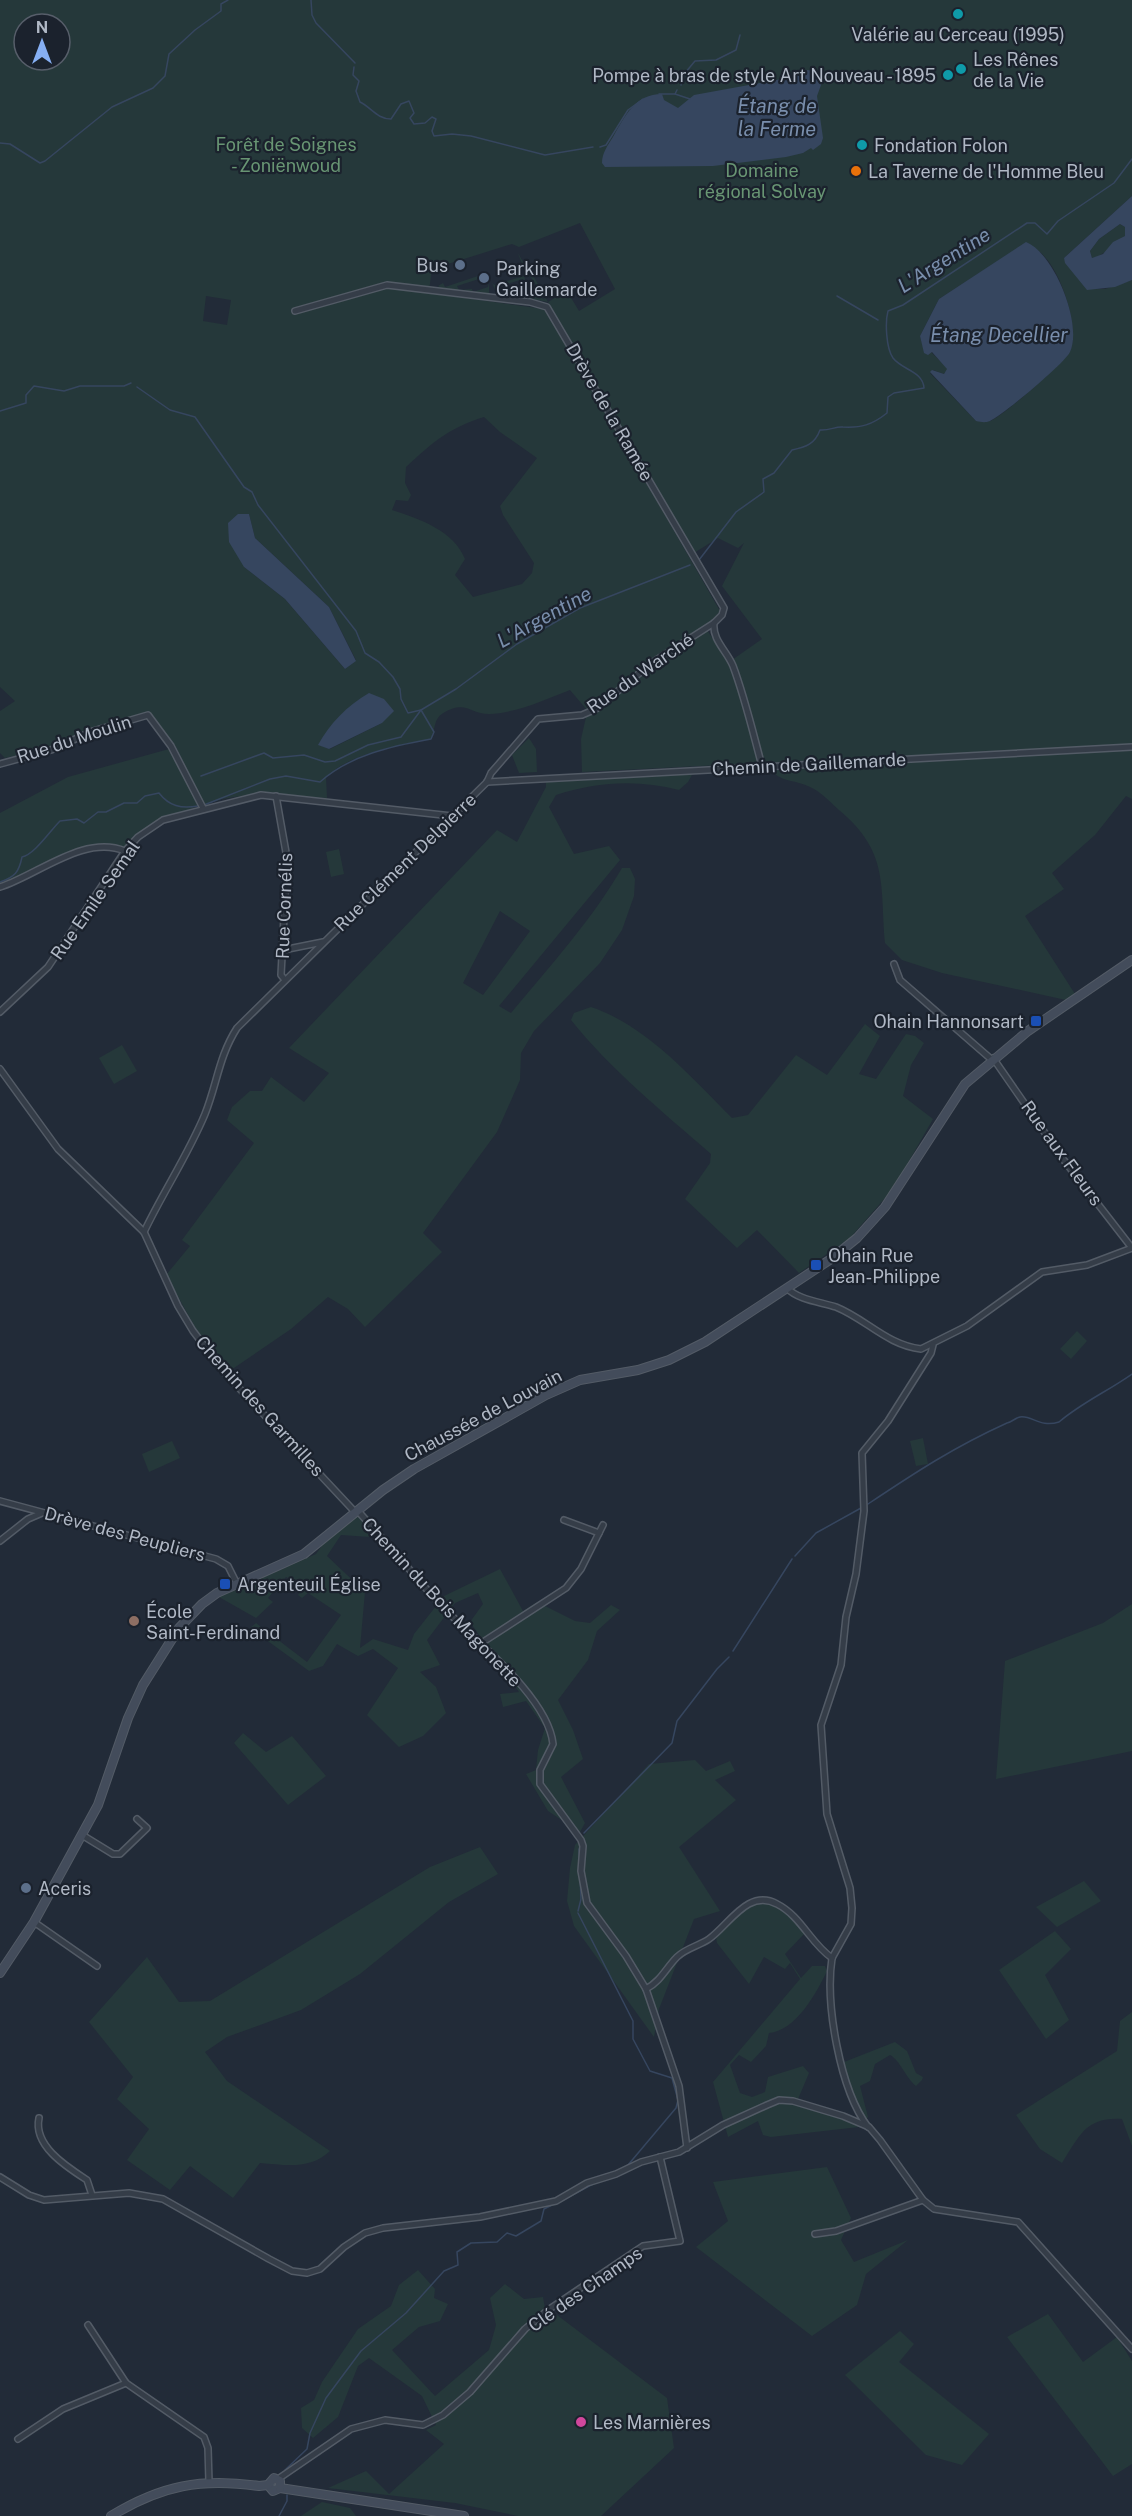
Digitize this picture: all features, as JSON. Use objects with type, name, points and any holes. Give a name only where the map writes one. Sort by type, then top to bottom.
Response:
[{"type":"main road","name":"Chaussée de Louvain","points":[[0,1973],[34,1922],[82,1835],[105,1787],[135,1701],[155,1657],[195,1611],[217,1593],[304,1554],[356,1511],[414,1469],[548,1394],[580,1380],[638,1370],[669,1360],[705,1342],[839,1253],[874,1221],[906,1179],[955,1095],[992,1059],[1132,960]]},
{"type":"main road","points":[[268,2485],[271,2479],[278,2479],[280,2488]]},
{"type":"main road","points":[[111,2516],[143,2498],[171,2487],[209,2482],[268,2485],[273,2491],[280,2488],[464,2516]]},
{"type":"street","name":"Drève de la Ramée","points":[[295,311],[387,285],[530,302],[547,307],[724,608],[717,621]]},
{"type":"street","points":[[717,621],[714,633],[735,672],[762,766]]},
{"type":"street","name":"Rue du Warché","points":[[488,782],[491,772],[538,719],[582,715],[596,709],[653,662],[717,621]]},
{"type":"street","name":"Rue du Moulin","points":[[0,764],[51,750],[93,731],[148,715],[171,746],[202,808]]},
{"type":"street","name":"Chemin de Gaillemarde","points":[[488,782],[1132,747]]},
{"type":"street","name":"Rue Clément Delpierre","points":[[144,1232],[200,1124],[217,1069],[229,1041],[244,1020],[488,782]]},
{"type":"street","name":"Rue Emile Semal","points":[[0,1012],[48,967],[125,851],[138,837],[157,823],[202,808],[251,796],[276,796],[452,816]]},
{"type":"street","name":"Rue Cornélis","points":[[276,796],[287,858],[281,975],[285,980]]},
{"type":"street","points":[[0,887],[24,879],[80,851],[114,848],[125,851]]},
{"type":"street","name":"Rue Clément Delpierre","points":[[283,950],[323,942]]},
{"type":"street","name":"Rue aux Fleurs","points":[[894,964],[900,980],[992,1059],[1063,1160],[1132,1248]]},
{"type":"street","name":"Chemin des Garmilles","points":[[0,1069],[58,1149],[144,1232],[169,1289],[193,1331],[225,1373],[356,1511]]},
{"type":"street","points":[[787,1288],[797,1295],[851,1314],[891,1341],[921,1349],[933,1345],[974,1322],[1042,1272],[1087,1265],[1132,1248]]},
{"type":"street","points":[[933,1345],[931,1353],[888,1421],[862,1453],[864,1511],[856,1574],[846,1617],[841,1665],[821,1725],[827,1814],[850,1888],[852,1908],[851,1924],[832,1958],[831,1974],[837,2050],[858,2108],[869,2127],[923,2200],[940,2211],[1018,2222],[1132,2349]]},
{"type":"street","name":"Drève des Peupliers","points":[[0,1501],[216,1559],[230,1568],[237,1584]]},
{"type":"street","name":"Chemin du Bois Magonette","points":[[356,1511],[437,1601],[483,1642],[512,1674],[550,1729],[554,1744],[540,1770],[540,1784],[581,1840],[583,1846],[581,1871],[587,1903],[626,1956],[646,1989],[679,2086],[687,2148]]},
{"type":"street","points":[[0,1541],[28,1519],[44,1512]]},
{"type":"street","points":[[564,1520],[599,1533]]},
{"type":"street","points":[[483,1642],[566,1588],[581,1569],[603,1525]]},
{"type":"street","points":[[82,1835],[113,1854],[120,1854],[147,1827],[137,1819]]},
{"type":"street","points":[[646,1989],[662,1978],[676,1958],[710,1938],[737,1912],[758,1900],[771,1900],[786,1910],[832,1958]]},
{"type":"street","points":[[34,1922],[97,1966]]},
{"type":"street","points":[[0,2177],[21,2191],[44,2200],[93,2194],[136,2194],[163,2199],[292,2271],[307,2273],[320,2269],[344,2247],[365,2233],[383,2228],[480,2217],[549,2203],[587,2183],[687,2148],[733,2120],[779,2100],[808,2104],[869,2127]]},
{"type":"street","points":[[39,2118],[37,2128],[40,2139],[72,2172],[87,2180],[93,2194]]},
{"type":"street","name":"Clé des Champs","points":[[278,2479],[351,2429],[386,2420],[423,2425],[443,2415],[470,2392],[525,2329],[548,2310],[643,2246],[680,2241],[660,2157]]},
{"type":"street","points":[[815,2234],[836,2231],[923,2200]]},
{"type":"street","points":[[88,2325],[126,2383],[204,2437],[208,2444],[209,2482]]},
{"type":"street","points":[[18,2439],[63,2409],[126,2383]]},
{"type":"green space","points":[[0,0],[1132,0],[1132,196],[1064,258],[1087,289],[1105,289],[1132,280],[1132,799],[1126,796],[1095,835],[1052,873],[1064,889],[1025,916],[1075,994],[1066,1000],[942,973],[902,960],[885,943],[879,870],[867,840],[855,825],[821,793],[780,777],[768,767],[762,757],[732,660],[762,639],[722,586],[744,543],[738,548],[718,538],[694,553],[651,479],[646,482],[720,611],[712,621],[661,653],[587,710],[570,690],[530,705],[499,713],[489,714],[458,707],[438,717],[431,739],[361,756],[336,769],[326,777],[327,798],[261,793],[222,799],[204,805],[176,747],[151,714],[50,748],[5,758],[0,753],[0,711],[15,701],[0,687]],"holes":[[[580,223],[615,289],[579,311],[567,291],[548,302],[585,364],[581,367],[544,309],[429,293],[431,275],[435,268],[512,244],[519,247]],[[1023,245],[1037,250],[1053,268],[1066,297],[1073,327],[1070,351],[1045,377],[996,418],[990,421],[976,421],[930,373],[933,370],[944,374],[948,369],[931,352],[925,353],[920,336],[939,299]],[[206,296],[231,300],[227,325],[203,321]],[[484,417],[500,432],[537,458],[500,506],[503,515],[534,563],[532,573],[522,584],[473,597],[455,575],[465,559],[453,541],[435,527],[392,510],[396,500],[408,501],[411,495],[405,483],[406,467],[433,443],[451,431]],[[249,514],[255,538],[329,607],[356,660],[345,669],[285,599],[244,567]],[[382,723],[330,749],[319,745]]]},
{"type":"green space","points":[[1120,224],[1125,227],[1125,236],[1104,253],[1092,258],[1090,251],[1099,239]]},
{"type":"green space","points":[[518,253],[527,269],[529,268],[548,302],[501,294],[508,292],[510,295],[530,289],[528,292],[531,298],[538,296],[545,300],[523,265]]},
{"type":"green space","points":[[485,270],[488,280],[485,277],[457,286],[459,290],[472,289],[473,292],[488,287],[489,283],[489,294],[442,289],[438,286],[443,283],[445,287],[484,274]]},
{"type":"green space","points":[[524,276],[526,282],[523,279],[498,287],[500,294],[496,293],[492,282],[494,285]]},
{"type":"green space","points":[[707,630],[730,665],[760,763],[582,772],[581,739],[586,717],[599,710],[664,657]]},
{"type":"green space","points":[[529,738],[536,749],[537,772],[519,773],[512,755]]},
{"type":"green space","points":[[169,749],[198,806],[150,825],[125,849],[111,846],[95,847],[62,858],[0,885],[0,813],[68,777]]},
{"type":"green space","points":[[693,773],[688,782],[679,790],[648,784],[601,785],[556,795],[549,807],[574,854],[609,846],[620,860],[499,1006],[511,1013],[584,925],[622,868],[630,868],[635,879],[634,896],[622,930],[600,963],[534,1031],[521,1053],[520,1080],[497,1132],[423,1233],[442,1252],[365,1327],[348,1309],[328,1297],[291,1329],[228,1372],[196,1329],[166,1275],[190,1246],[182,1240],[254,1143],[227,1120],[232,1107],[250,1091],[262,1091],[271,1077],[304,1102],[329,1073],[289,1048],[497,830],[517,842],[546,787],[546,780]],"holes":[[[500,911],[530,931],[483,995],[463,983]]]},
{"type":"green space","points":[[339,849],[344,874],[331,877],[326,852]]},
{"type":"green space","points":[[591,1007],[631,1027],[667,1054],[732,1118],[748,1115],[796,1055],[827,1075],[865,1024],[880,1036],[859,1074],[876,1079],[906,1034],[915,1036],[924,1043],[911,1065],[903,1096],[933,1119],[893,1189],[849,1239],[799,1273],[757,1230],[737,1248],[685,1199],[710,1163],[711,1154],[620,1073],[571,1020],[574,1013]]},
{"type":"green space","points":[[122,1045],[137,1071],[114,1084],[99,1058]]},
{"type":"green space","points":[[1077,1331],[1087,1341],[1071,1359],[1060,1349]]},
{"type":"green space","points":[[923,1438],[928,1464],[916,1466],[910,1441]]},
{"type":"green space","points":[[172,1441],[180,1458],[149,1472],[142,1454]]},
{"type":"green space","points":[[356,1507],[381,1526],[370,1537],[341,1535],[327,1556],[365,1592],[360,1648],[373,1639],[408,1650],[414,1634],[444,1596],[500,1569],[523,1611],[537,1602],[575,1621],[590,1623],[611,1605],[620,1610],[597,1631],[588,1660],[558,1700],[573,1730],[583,1759],[561,1777],[585,1823],[580,1832],[548,1811],[526,1774],[536,1770],[538,1750],[545,1728],[526,1701],[503,1707],[500,1694],[519,1692],[470,1622],[483,1604],[478,1593],[455,1603],[427,1640],[440,1665],[420,1672],[436,1687],[446,1713],[423,1736],[399,1747],[367,1715],[398,1668],[373,1649],[358,1656],[337,1644],[323,1666],[309,1671],[250,1628],[256,1623],[307,1662],[341,1615],[308,1593],[302,1598],[298,1595],[303,1587],[286,1577],[268,1598],[273,1602],[256,1618],[219,1597],[316,1554],[330,1534]]},
{"type":"green space","points":[[1132,1604],[1132,1751],[996,1779],[1005,1661],[1103,1623]]},
{"type":"green space","points":[[243,1733],[266,1752],[292,1736],[326,1776],[288,1805],[234,1743]]},
{"type":"green space","points":[[695,1760],[706,1771],[730,1761],[735,1771],[715,1780],[736,1800],[679,1847],[720,1911],[694,1919],[659,2009],[654,2037],[574,1926],[567,1901],[570,1868],[575,1845],[649,1764]]},
{"type":"green space","points":[[480,1847],[498,1874],[449,1902],[360,1974],[301,2010],[227,2037],[205,2052],[227,2081],[330,2151],[306,2164],[260,2163],[233,2198],[190,2166],[170,2190],[127,2160],[149,2129],[117,2099],[133,2077],[89,2022],[147,1957],[179,2002],[210,2001],[430,1867]]},
{"type":"green space","points":[[1084,1881],[1101,1901],[1057,1927],[1036,1907]]},
{"type":"green space","points":[[758,1903],[778,1908],[805,1933],[785,1954],[801,1978],[812,1966],[825,1966],[827,1971],[818,1989],[797,2018],[779,2031],[769,2033],[766,2046],[751,2062],[739,2055],[730,2065],[740,2093],[752,2097],[765,2092],[768,2077],[803,2066],[809,2073],[796,2104],[852,2122],[858,2118],[839,2064],[895,2042],[907,2051],[916,2073],[923,2077],[922,2080],[916,2086],[890,2055],[875,2064],[870,2081],[860,2086],[868,2117],[859,2127],[771,2137],[763,2135],[758,2121],[728,2137],[713,2082],[800,1979],[790,1963],[785,1969],[764,1957],[749,1984],[717,1943],[716,1937],[746,1909]]},
{"type":"green space","points":[[1055,1931],[1071,1949],[1045,1975],[1069,2020],[1046,2039],[999,1970]]},
{"type":"green space","points":[[1132,2012],[1132,2146],[1122,2119],[1100,2121],[1079,2136],[1062,2163],[1040,2149],[1016,2115],[1117,2051],[1120,2021]]},
{"type":"green space","points":[[827,2167],[851,2218],[841,2240],[854,2262],[908,2240],[866,2274],[857,2305],[812,2336],[696,2247],[728,2221],[713,2182]]},
{"type":"green space","points":[[418,2270],[435,2289],[434,2298],[448,2304],[440,2321],[419,2327],[392,2350],[435,2396],[489,2350],[496,2325],[490,2298],[505,2284],[524,2299],[543,2297],[547,2320],[557,2315],[667,2398],[674,2448],[601,2516],[518,2516],[455,2503],[328,2488],[366,2471],[389,2494],[444,2444],[426,2430],[436,2425],[422,2396],[369,2358],[358,2366],[338,2417],[313,2438],[302,2428],[301,2408],[314,2400],[322,2382],[358,2329],[391,2306],[399,2285]]},
{"type":"green space","points":[[1048,2314],[1083,2362],[1117,2337],[1132,2361],[1132,2464],[1113,2476],[1007,2337]]},
{"type":"green space","points":[[900,2331],[914,2344],[899,2362],[989,2434],[962,2465],[926,2455],[845,2375]]},
{"type":"green space","points":[[322,2502],[350,2508],[356,2516],[301,2516]]},
{"type":"water","name":"Étang de la Ferme","points":[[806,70],[816,71],[824,77],[817,96],[823,138],[821,144],[813,150],[811,148],[803,153],[786,157],[713,166],[605,167],[602,163],[606,149],[627,114],[645,98],[662,94],[664,100],[678,108],[694,95],[787,78]]},
{"type":"water","points":[[1132,196],[1132,280],[1115,287],[1087,290],[1065,263],[1064,258]],"holes":[[[1120,224],[1125,227],[1125,236],[1113,242],[1103,254],[1092,258],[1090,251],[1099,239]]]},
{"type":"water","name":"Étang Decellier","points":[[1026,242],[1047,260],[1063,291],[1073,325],[1070,352],[1045,378],[1007,409],[990,421],[976,421],[930,372],[932,370],[944,374],[947,369],[932,352],[928,355],[924,353],[920,336],[939,299]]},
{"type":"water","points":[[238,514],[249,514],[255,538],[329,607],[356,661],[345,669],[285,599],[244,567],[229,542],[228,523]]},
{"type":"water","points":[[369,693],[384,699],[394,711],[382,723],[329,749],[318,745],[340,716]]},
{"type":"waterway","points":[[0,143],[10,144],[40,163],[45,161],[112,107],[153,88],[165,76],[169,54],[195,30],[221,11],[221,4],[228,0]]},
{"type":"waterway","points":[[311,0],[312,15],[316,23],[355,63]]},
{"type":"waterway","points":[[681,85],[685,73],[695,61],[716,60],[736,50],[740,35]]},
{"type":"waterway","points":[[354,67],[353,75],[359,81],[356,91],[360,102],[378,115],[391,119],[401,104],[409,101],[414,113],[410,118],[414,124],[425,123],[432,117],[436,119],[432,131],[434,136],[452,134],[471,136],[545,155],[593,147]]},
{"type":"waterway","points":[[677,90],[675,94],[690,99]]},
{"type":"waterway","points":[[659,94],[675,94]]},
{"type":"waterway","points":[[600,147],[606,145],[628,110],[643,99]]},
{"type":"waterway","name":"L'Argentine","points":[[699,560],[736,512],[764,492],[763,479],[774,473],[792,450],[809,444],[820,430],[871,423],[887,413],[888,397],[894,393],[924,388],[920,378],[897,362],[891,354],[887,335],[888,311],[903,305],[1027,223],[1035,223],[1047,234],[1058,221],[1114,183],[1132,159]]},
{"type":"waterway","points":[[837,296],[878,320]]},
{"type":"waterway","points":[[0,411],[26,403],[26,395],[34,386],[64,391],[80,386],[124,386],[131,383]]},
{"type":"waterway","points":[[137,387],[170,410],[195,417],[244,487],[252,492],[258,505],[356,631],[365,653],[379,662],[393,677],[400,689],[401,699],[408,713],[421,710],[434,732],[431,739],[358,758],[320,782],[286,776],[270,779],[204,805]]},
{"type":"waterway","name":"L'Argentine","points":[[201,776],[264,753],[273,758],[304,755],[325,762],[335,761],[368,745],[401,737],[421,710],[456,689],[517,644],[580,608],[690,565]]},
{"type":"waterway","name":"L'Argentine","points":[[0,882],[16,873],[22,857],[37,847],[60,821],[77,819],[84,823],[98,812],[106,812],[124,803],[137,803],[145,796],[159,793],[176,806],[198,806]]},
{"type":"waterway","points":[[868,1504],[936,1460],[988,1432],[1020,1417],[1041,1423],[1059,1422],[1132,1374]]},
{"type":"waterway","points":[[795,1556],[816,1533],[861,1508]]},
{"type":"waterway","points":[[733,1651],[792,1559]]},
{"type":"waterway","points":[[584,1833],[672,1743],[677,1721],[729,1657]]},
{"type":"waterway","points":[[578,1911],[581,1899],[579,1849]]},
{"type":"waterway","points":[[578,1913],[633,2021],[633,2039],[650,2071],[672,2078],[678,2100],[676,2108],[628,2165]]},
{"type":"waterway","points":[[563,2200],[593,2184]]},
{"type":"waterway","points":[[285,2470],[307,2449],[310,2433],[326,2398],[361,2351],[406,2313],[444,2271],[458,2265],[457,2252],[471,2243],[497,2242],[507,2233],[516,2236],[541,2221],[544,2209],[556,2203]]},
{"type":"waterway","points":[[279,2516],[287,2501],[287,2495]]},
{"type":"place","name":"Valérie au Cerceau (1995)","points":[[958,14]]},
{"type":"place","name":"Les Rênes de la Vie","points":[[961,69]]},
{"type":"place","name":"Pompe à bras de style Art Nouveau - 1895","points":[[948,75]]},
{"type":"place","name":"Fondation Folon","points":[[862,145]]},
{"type":"place","name":"La Taverne de l'Homme Bleu","points":[[856,171]]},
{"type":"place","name":"Bus","points":[[460,265]]},
{"type":"place","name":"Parking Gaillemarde","points":[[484,278]]},
{"type":"place","name":"Ohain Hannonsart","points":[[1036,1021]]},
{"type":"place","name":"Ohain Rue Jean-Philippe","points":[[816,1265]]},
{"type":"place","name":"Argenteuil Église","points":[[225,1584]]},
{"type":"place","name":"École Saint-Ferdinand","points":[[134,1621]]},
{"type":"place","name":"Aceris","points":[[26,1888]]},
{"type":"place","name":"Les Marnières","points":[[581,2422]]},
{"type":"park label","name":"Forêt de Soignes - Zoniënwoud","points":[[286,154]]},
{"type":"park label","name":"Domaine régional Solvay","points":[[762,180]]}]
